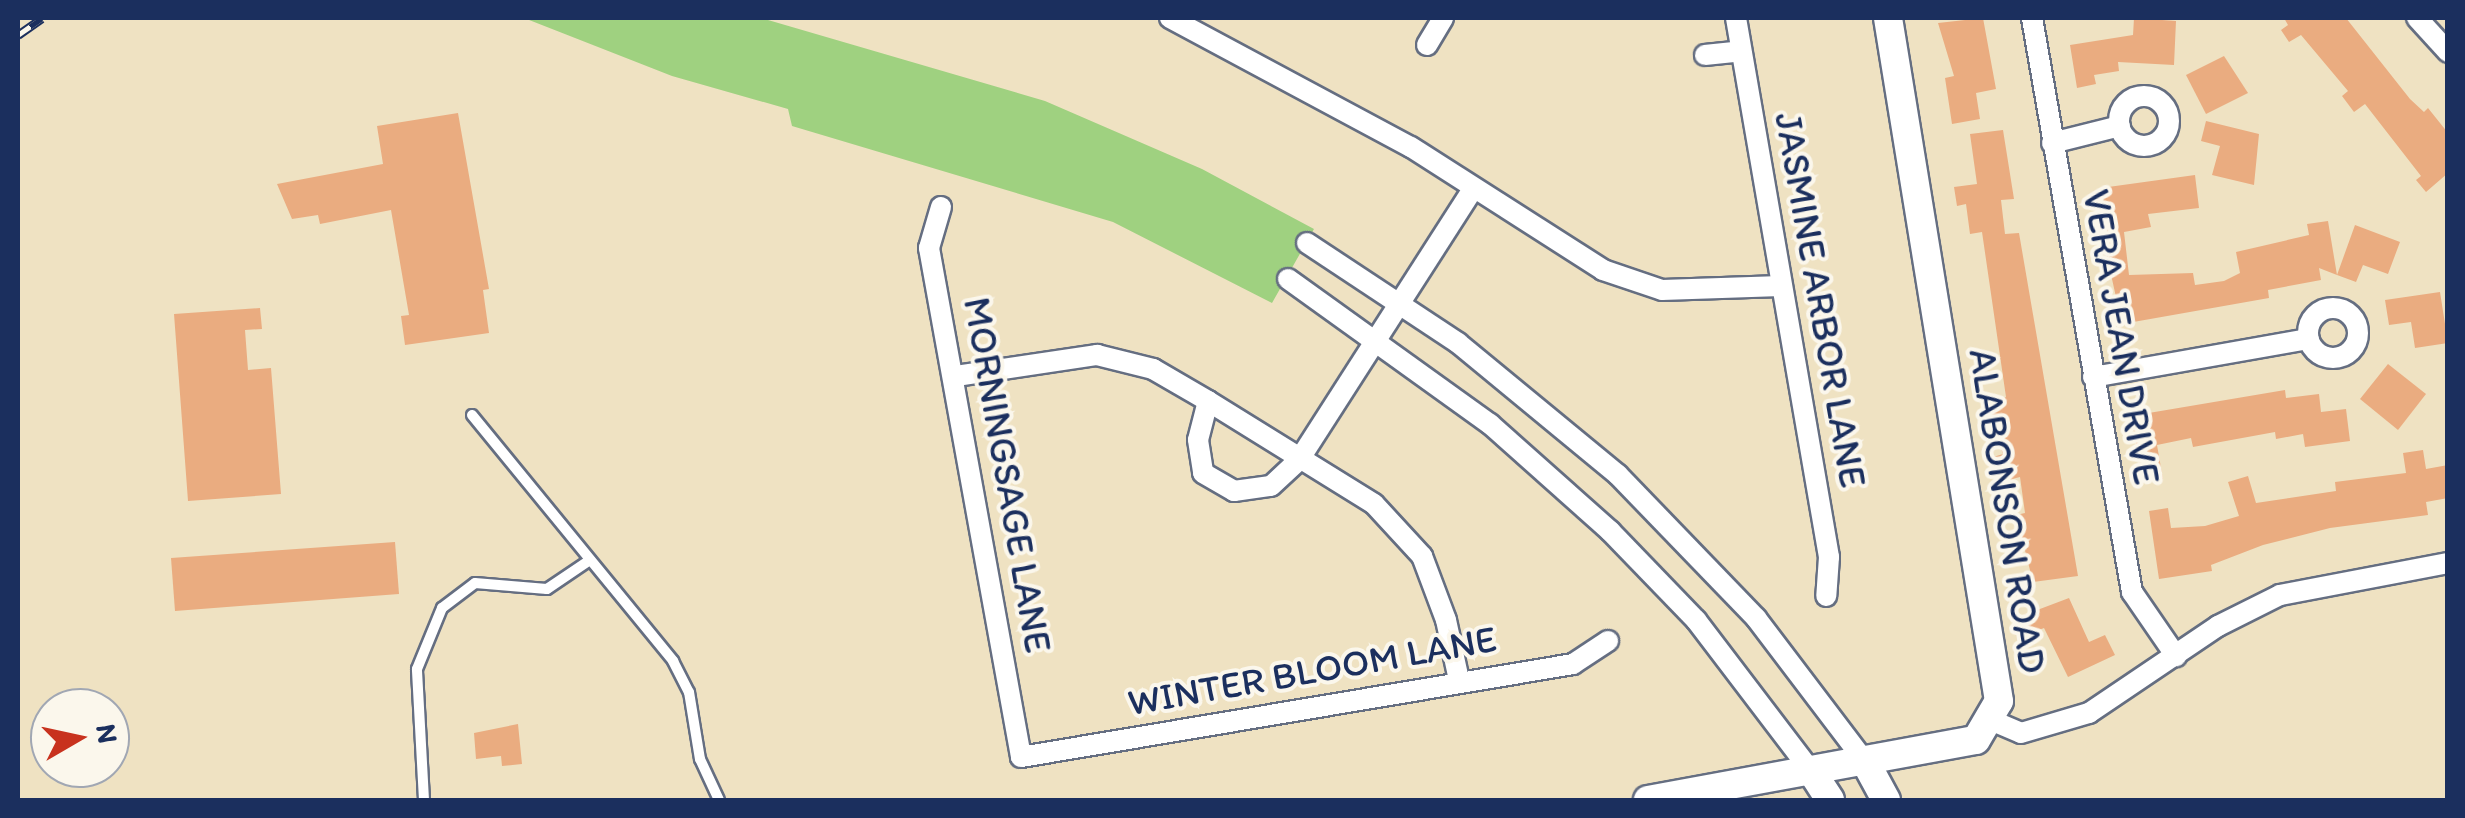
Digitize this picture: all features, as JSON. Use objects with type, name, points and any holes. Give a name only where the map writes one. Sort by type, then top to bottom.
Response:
[{"type":"street","points":[[1170,18],[1411,147],[1603,270],[1662,290],[1782,286]]},
{"type":"street","points":[[1427,45],[1443,18]]},
{"type":"street","name":"JASMINE ARBOR LANE","points":[[1736,18],[1829,558],[1826,596]]},
{"type":"street","name":"ALABONSON ROAD","points":[[1648,800],[1976,740],[1992,721],[1999,678],[1888,18]]},
{"type":"street","name":"VERA JEAN DRIVE","points":[[2032,18],[2132,592],[2176,656]]},
{"type":"street","points":[[2417,18],[2448,52]]},
{"type":"street","points":[[1706,55],[1741,51]]},
{"type":"street","points":[[2052,144],[2120,126]]},
{"type":"street","points":[[1208,400],[1198,440],[1203,474],[1234,490],[1271,486],[1299,460],[1474,189]]},
{"type":"street","name":"MORNINGSAGE LANE","points":[[941,207],[929,248],[956,376],[1021,757]]},
{"type":"street","points":[[1308,243],[1400,301],[1540,404],[1686,539],[1756,618],[1866,763],[1886,800]]},
{"type":"street","points":[[1288,279],[1380,340],[1490,424],[1610,531],[1696,620],[1830,800]]},
{"type":"street","points":[[2093,377],[2309,339]]},
{"type":"street","points":[[956,376],[1097,355],[1153,370],[1208,400],[1374,504],[1422,556],[1446,620],[1459,680]]},
{"type":"street","points":[[1992,721],[2021,733],[2089,713],[2280,595],[2448,562]]},
{"type":"street","name":"WINTER BLOOM LANE","points":[[1021,757],[1459,680],[1573,664],[1608,641]]},
{"type":"lane","points":[[472,415],[673,661],[689,692],[700,760],[719,800]]},
{"type":"lane","points":[[424,800],[417,669],[442,608],[475,583],[547,589],[590,560]]},
{"type":"green space","points":[[524,18],[761,18],[1045,101],[1202,169],[1314,229],[1272,303],[1113,222],[792,126],[788,109],[672,76]]},
{"type":"building","points":[[1983,18],[1996,89],[1976,93],[1980,119],[1952,124],[1945,78],[1954,76],[1938,23]]},
{"type":"building","points":[[2134,18],[2176,21],[2174,65],[2118,62],[2119,71],[2094,75],[2096,84],[2077,88],[2070,45],[2133,35]]},
{"type":"building","points":[[2284,18],[2346,18],[2410,99],[2424,112],[2428,108],[2448,133],[2448,173],[2426,192],[2416,180],[2421,176],[2365,104],[2354,112],[2342,96],[2348,91],[2301,35],[2289,42],[2281,30],[2288,25]]},
{"type":"building","points":[[2224,56],[2248,93],[2206,114],[2186,75]]},
{"type":"building","points":[[458,113],[489,289],[483,290],[489,333],[405,345],[401,316],[409,315],[391,210],[320,224],[318,215],[292,219],[277,184],[383,164],[377,126]]},
{"type":"building","points":[[2206,121],[2259,134],[2254,185],[2212,175],[2220,146],[2201,141]]},
{"type":"building","points":[[2003,130],[2014,199],[2001,200],[2005,234],[2019,233],[2078,576],[2033,582],[2016,515],[2025,513],[2020,477],[1997,483],[1990,458],[2003,454],[1982,408],[2006,397],[1982,232],[1970,234],[1966,204],[1957,206],[1954,187],[1977,184],[1970,134]]},
{"type":"building","points":[[2195,175],[2199,208],[2148,214],[2151,227],[2124,232],[2129,275],[2193,273],[2195,285],[2224,281],[2240,273],[2236,252],[2309,235],[2307,224],[2328,221],[2337,275],[2319,268],[2321,280],[2268,290],[2269,298],[2122,324],[2100,225],[2108,224],[2101,188]]},
{"type":"building","points":[[2355,225],[2400,242],[2388,274],[2363,265],[2356,282],[2337,275]]},
{"type":"building","points":[[2440,292],[2448,343],[2415,348],[2411,322],[2389,325],[2385,300]]},
{"type":"building","points":[[260,308],[262,329],[245,330],[248,370],[271,368],[281,494],[188,501],[174,314]]},
{"type":"building","points":[[2388,364],[2426,394],[2398,430],[2360,399]]},
{"type":"building","points":[[2285,390],[2286,398],[2319,394],[2321,412],[2346,409],[2350,441],[2305,447],[2303,434],[2276,439],[2275,432],[2193,447],[2191,438],[2157,445],[2163,479],[2143,482],[2131,416]]},
{"type":"building","points":[[2423,450],[2426,469],[2448,465],[2448,498],[2426,502],[2428,515],[2330,528],[2263,545],[2211,565],[2212,571],[2159,579],[2149,511],[2168,508],[2171,528],[2205,526],[2239,516],[2228,482],[2248,476],[2256,503],[2336,491],[2335,482],[2406,473],[2403,453]]},
{"type":"building","points":[[395,542],[399,594],[175,611],[171,558]]},
{"type":"building","points":[[2069,598],[2089,642],[2105,635],[2115,655],[2068,677],[2044,628],[2026,635],[2019,617]]},
{"type":"building","points":[[518,724],[522,764],[502,766],[501,756],[476,759],[474,733]]},
{"type":"railway","points":[[18,35],[42,18]]}]
